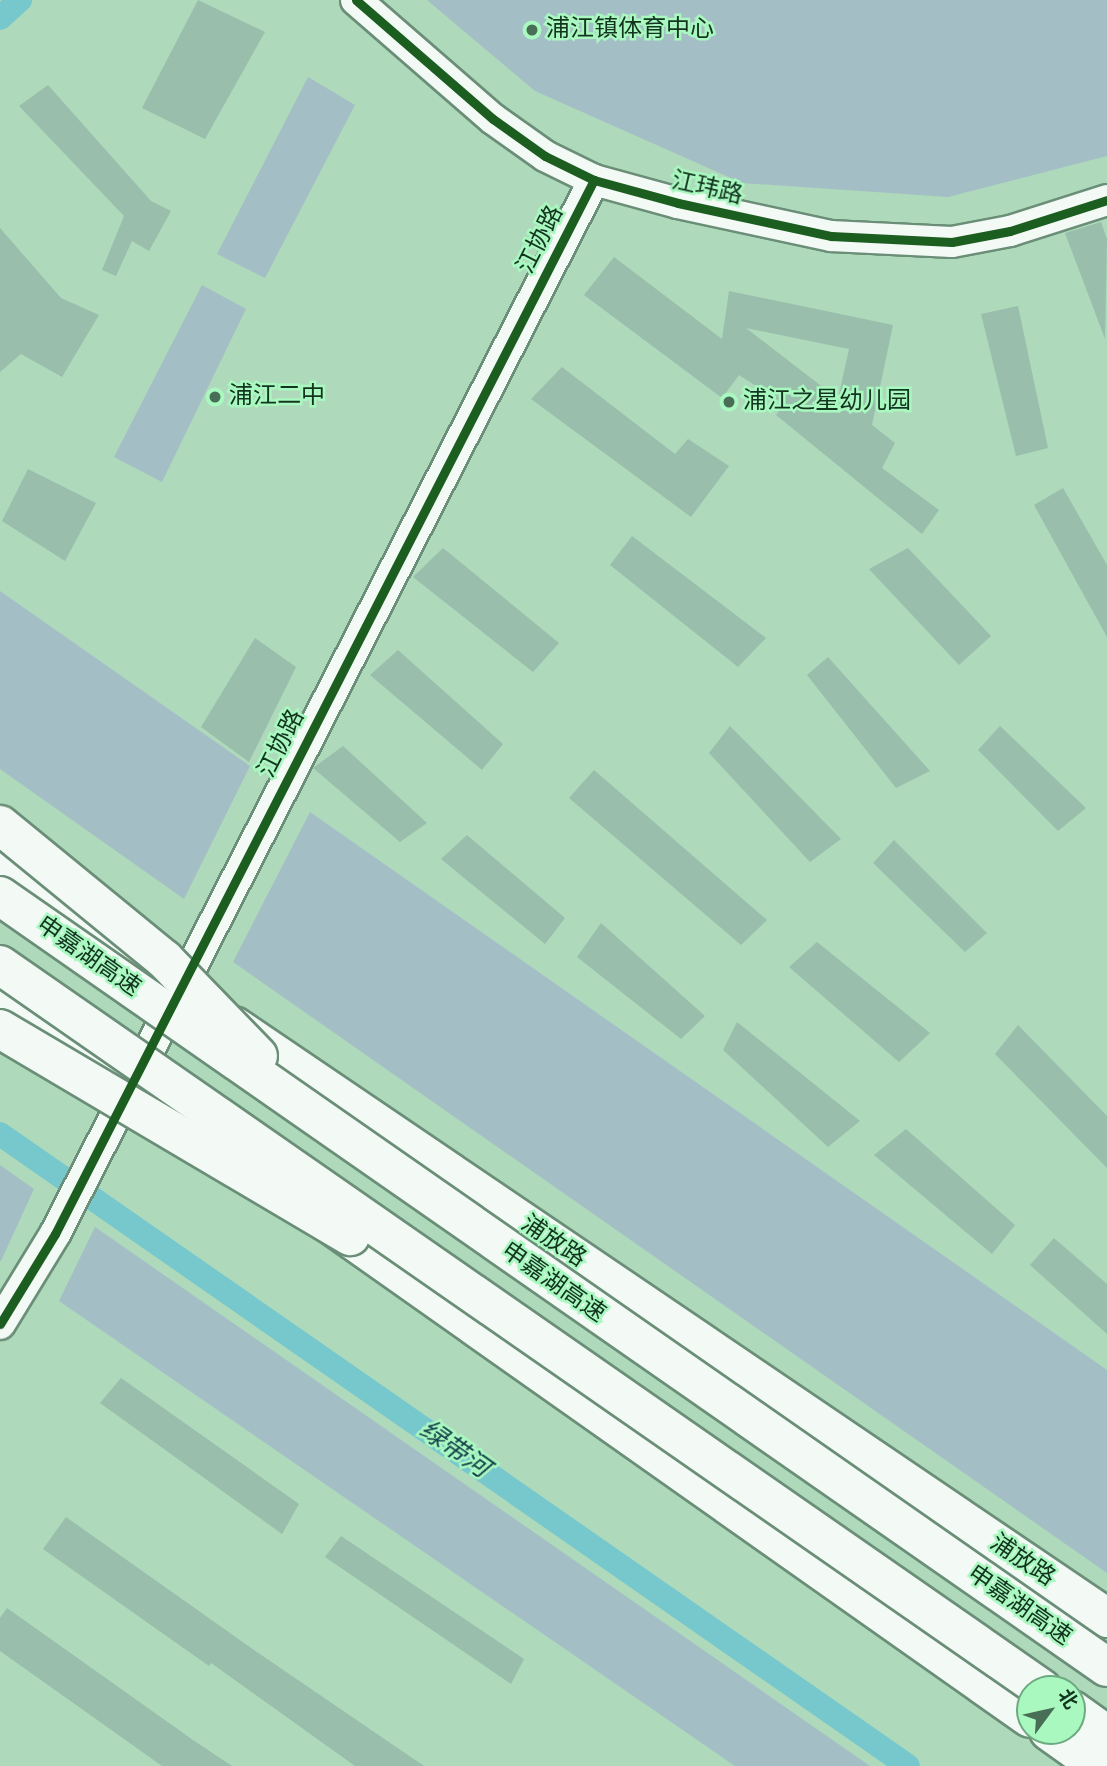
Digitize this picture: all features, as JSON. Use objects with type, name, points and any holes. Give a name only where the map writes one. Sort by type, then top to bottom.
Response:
[{"type":"main road","points":[[0,825],[164,959],[321,1121]]},
{"type":"main road","name":"浦放路","points":[[0,863],[179,988],[1107,1619]]},
{"type":"main road","name":"申嘉湖高速","points":[[0,896],[1107,1667]]},
{"type":"main road","points":[[0,965],[1021,1675]]},
{"type":"main road","points":[[0,993],[1016,1708]]},
{"type":"main road","points":[[0,1028],[372,1249],[509,1319]]},
{"type":"main road","points":[[1086,1720],[1107,1735]]},
{"type":"main road","points":[[1069,1745],[1098,1766]]},
{"type":"street","name":"江玮路","points":[[356,0],[493,119],[545,156],[594,180],[678,204],[831,236],[952,242],[1010,231],[1107,200]]},
{"type":"street","name":"江协路","points":[[0,1324],[55,1234],[594,180]]},
{"type":"shaded area","points":[[427,0],[1107,0],[1107,156],[948,197],[742,183],[535,91]]},
{"type":"shaded area","points":[[308,77],[355,105],[265,278],[217,254]]},
{"type":"shaded area","points":[[202,285],[246,309],[162,482],[114,457]]},
{"type":"shaded area","points":[[0,591],[250,766],[184,899],[0,769]]},
{"type":"shaded area","points":[[310,812],[1107,1370],[1107,1573],[233,962]]},
{"type":"shaded area","points":[[0,1165],[34,1189],[1,1261],[0,1260]]},
{"type":"shaded area","points":[[95,1227],[870,1766],[735,1766],[59,1301]]},
{"type":"building","points":[[198,0],[265,32],[205,139],[142,108]]},
{"type":"building","points":[[48,85],[151,201],[171,211],[149,251],[132,241],[116,276],[102,270],[124,216],[19,106]]},
{"type":"building","points":[[1101,222],[1107,239],[1105,339],[1065,233]]},
{"type":"building","points":[[0,228],[61,298],[99,315],[62,377],[21,354],[0,372]]},
{"type":"building","points":[[614,257],[722,339],[729,291],[893,325],[872,425],[895,443],[882,468],[939,510],[922,534],[776,415],[784,404],[739,375],[722,398],[584,295]],"holes":[[[746,328],[849,349],[838,399]]]},
{"type":"building","points":[[1018,306],[1048,448],[1016,456],[981,314]]},
{"type":"building","points":[[562,367],[675,454],[688,439],[729,466],[691,517],[531,399]]},
{"type":"building","points":[[28,469],[96,503],[65,561],[2,521]]},
{"type":"building","points":[[1063,488],[1107,565],[1107,637],[1034,505]]},
{"type":"building","points":[[632,536],[766,638],[738,667],[610,565]]},
{"type":"building","points":[[443,548],[559,643],[533,672],[413,577]]},
{"type":"building","points":[[908,548],[991,636],[959,665],[869,569]]},
{"type":"building","points":[[255,638],[296,667],[249,762],[201,727]]},
{"type":"building","points":[[398,650],[503,744],[482,770],[370,675]]},
{"type":"building","points":[[828,657],[930,771],[896,788],[807,675]]},
{"type":"building","points":[[730,726],[841,839],[810,862],[709,753]]},
{"type":"building","points":[[1000,726],[1086,808],[1058,831],[978,750]]},
{"type":"building","points":[[343,746],[427,823],[400,842],[313,768]]},
{"type":"building","points":[[594,770],[767,920],[741,945],[569,798]]},
{"type":"building","points":[[467,835],[565,918],[545,944],[441,859]]},
{"type":"building","points":[[894,840],[987,933],[965,952],[873,863]]},
{"type":"building","points":[[601,923],[705,1016],[681,1039],[577,957]]},
{"type":"building","points":[[817,942],[930,1033],[899,1062],[789,967]]},
{"type":"building","points":[[737,1022],[860,1121],[828,1147],[723,1050]]},
{"type":"building","points":[[1018,1025],[1107,1116],[1107,1168],[995,1054]]},
{"type":"building","points":[[906,1129],[1015,1225],[992,1254],[874,1155]]},
{"type":"building","points":[[1054,1238],[1107,1284],[1107,1334],[1030,1265]]},
{"type":"building","points":[[121,1378],[299,1504],[282,1534],[100,1403]]},
{"type":"building","points":[[66,1517],[424,1766],[355,1766],[211,1663],[209,1666],[43,1549]]},
{"type":"building","points":[[341,1536],[524,1659],[511,1684],[325,1557]]},
{"type":"building","points":[[7,1608],[232,1766],[162,1766],[0,1651],[0,1618]]},
{"type":"waterway","points":[[0,18],[20,0]]},
{"type":"waterway","name":"绿带河","points":[[0,1134],[908,1766]]},
{"type":"cycle path","points":[[356,0],[493,119],[545,156],[594,180],[678,203],[831,236],[952,242],[1010,231],[1107,200]]},
{"type":"cycle path","points":[[0,1324],[55,1234],[594,180]]},
{"type":"place","name":"浦江镇体育中心","points":[[532,30]]},
{"type":"place","name":"浦江二中","points":[[215,397]]},
{"type":"place","name":"浦江之星幼儿园","points":[[729,402]]}]
